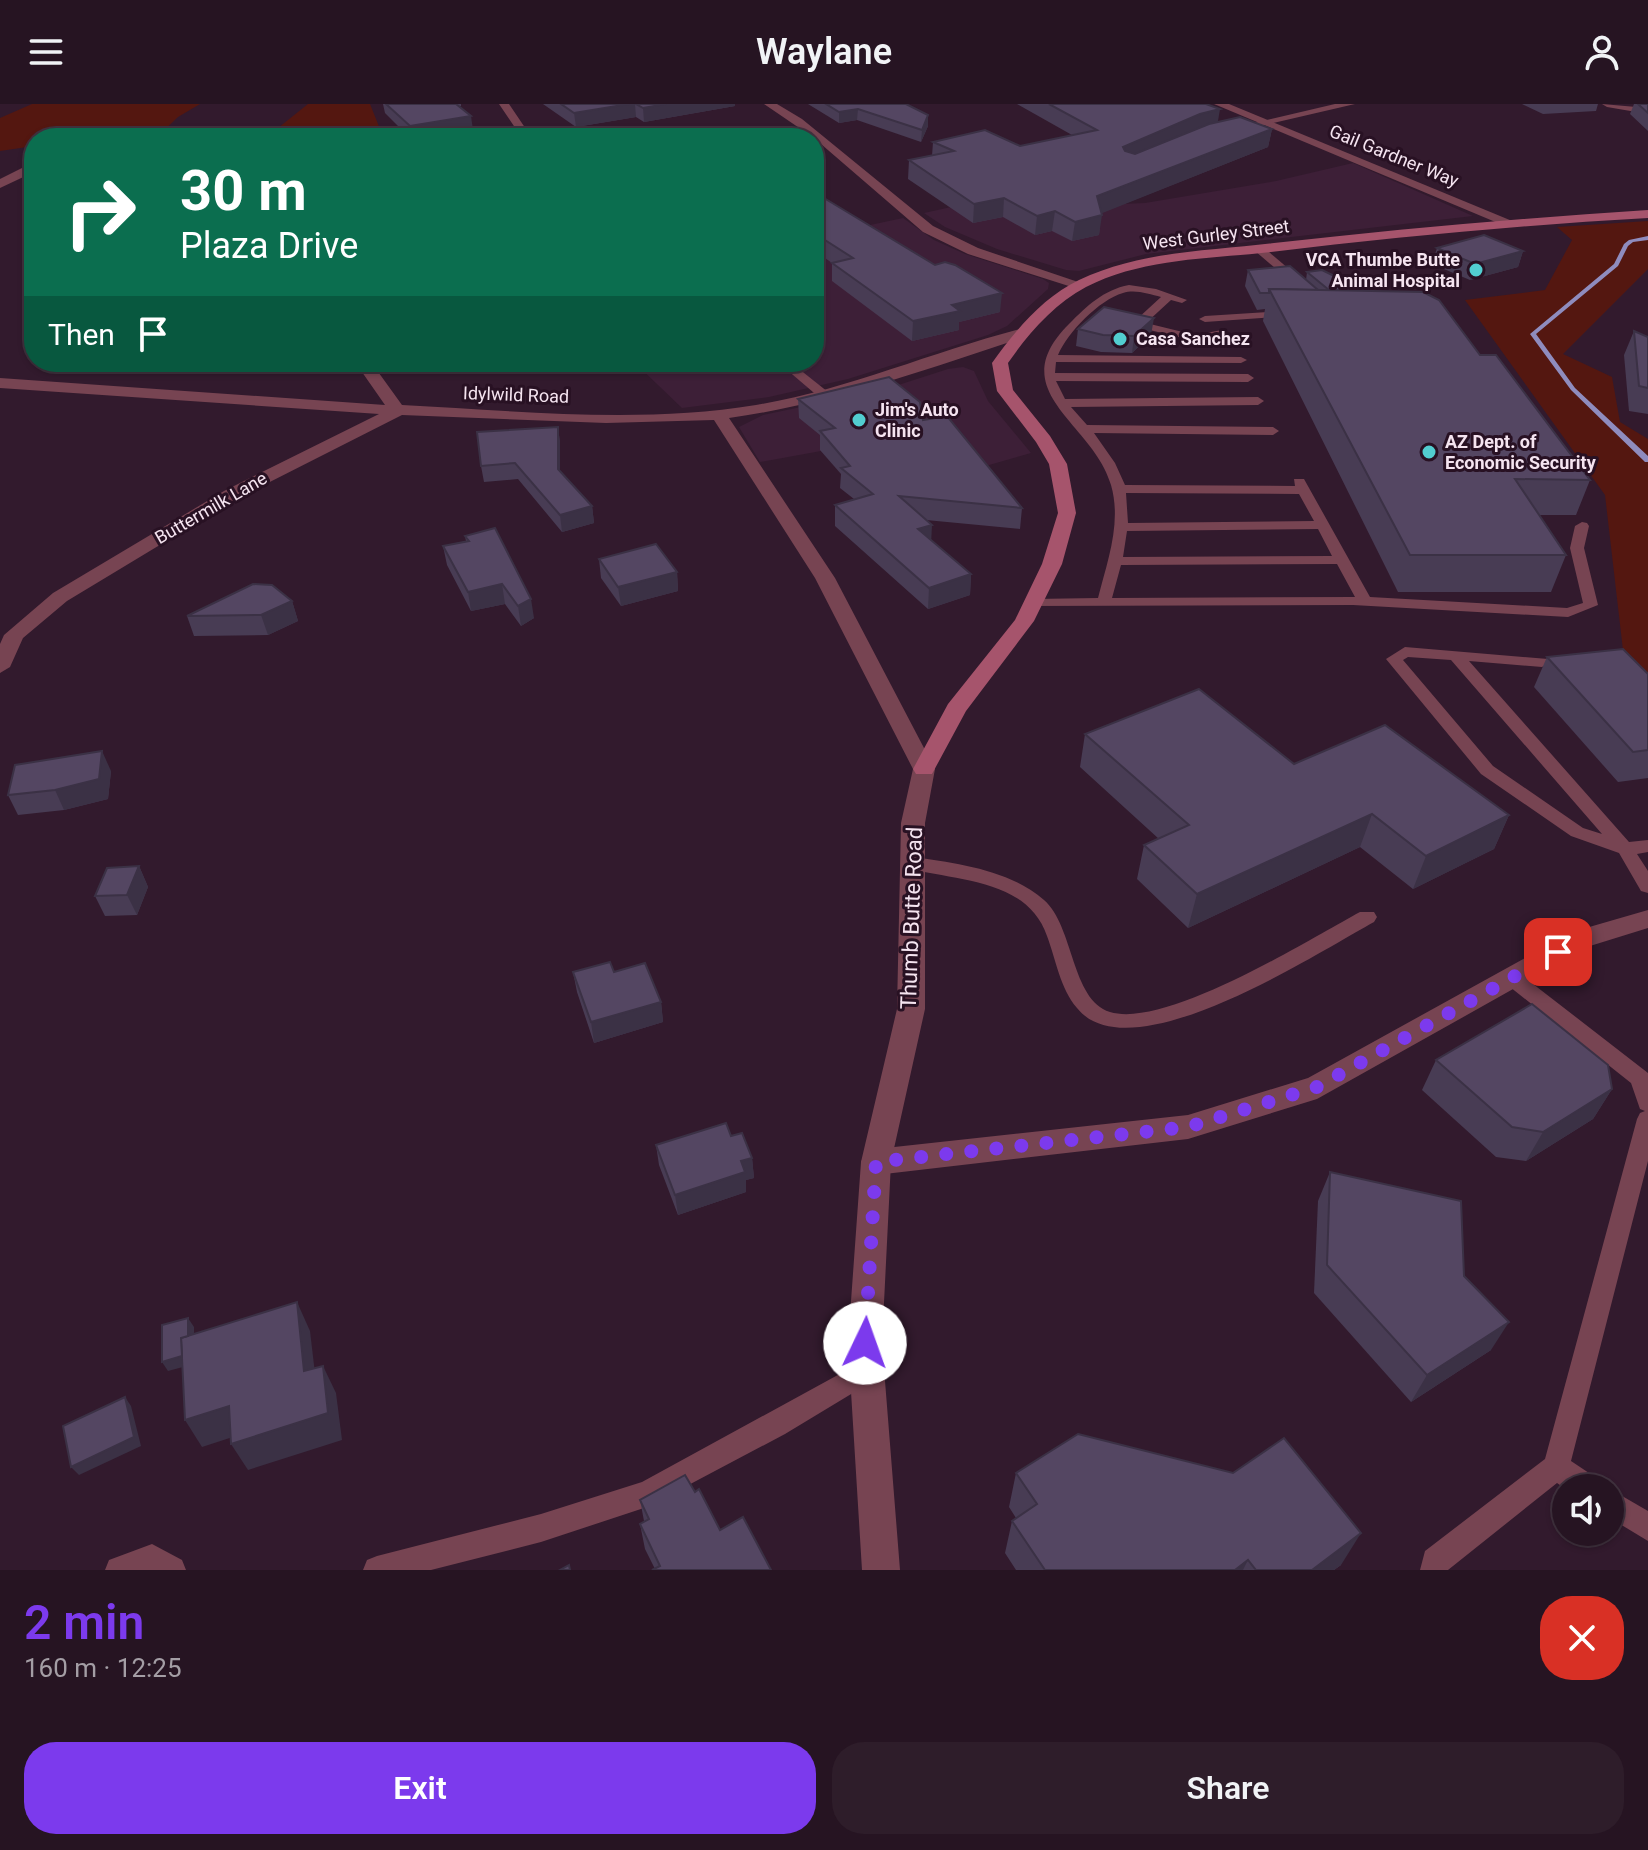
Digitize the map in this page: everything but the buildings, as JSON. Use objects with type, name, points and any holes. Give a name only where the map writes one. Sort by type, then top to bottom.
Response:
[{"type":"main road","name":"West Gurley Street","points":[[924,769],[956,709],[1024,621],[1052,564],[1067,513],[1058,464],[1044,440],[1005,391],[1000,363],[1020,334],[1080,285],[1123,269],[1165,260],[1510,223],[1648,214]]},
{"type":"street","points":[[504,104],[521,128]]},
{"type":"street","points":[[769,104],[806,128]]},
{"type":"street","name":"Gail Gardner Way","points":[[1219,104],[1510,223]]},
{"type":"street","points":[[1218,132],[1350,104]]},
{"type":"street","points":[[1607,104],[1648,111]]},
{"type":"street","points":[[824,143],[928,229],[973,251],[1080,285]]},
{"type":"street","points":[[0,184],[24,172]]},
{"type":"street","name":"Idylwild Road","points":[[0,383],[398,411],[649,419],[719,415],[860,387],[1020,334]]},
{"type":"street","points":[[370,372],[398,411]]},
{"type":"street","name":"Buttermilk Lane","points":[[0,667],[14,635],[60,597],[230,495],[398,411]]},
{"type":"street","points":[[719,415],[825,578],[924,769]]},
{"type":"street","name":"Thumb Butte Road","points":[[881,1570],[865,1343],[876,1162],[911,1009],[913,823],[924,769]]},
{"type":"street","points":[[876,1162],[1188,1127],[1317,1087],[1581,939],[1648,919]]},
{"type":"lane","points":[[1259,249],[1313,295]]},
{"type":"lane","points":[[1104,602],[1121,527],[1119,489],[1107,462],[1062,403],[1049,377],[1051,358],[1067,334],[1100,315],[1116,289],[1127,286],[1175,298],[1138,324]]},
{"type":"lane","points":[[1100,315],[1195,338],[1222,333]]},
{"type":"lane","points":[[1205,319],[1294,315]]},
{"type":"lane","points":[[1051,358],[1241,360]]},
{"type":"lane","points":[[796,372],[824,395]]},
{"type":"lane","points":[[1049,377],[1248,378]]},
{"type":"lane","points":[[1062,403],[1258,401]]},
{"type":"lane","points":[[1084,429],[1273,431]]},
{"type":"lane","points":[[1119,489],[1300,484],[1365,602]]},
{"type":"lane","points":[[1121,527],[1323,525]]},
{"type":"lane","points":[[1033,603],[1365,602],[1568,613],[1591,605],[1577,548],[1582,526]]},
{"type":"lane","points":[[1113,561],[1342,560]]},
{"type":"lane","points":[[1542,662],[1405,652],[1394,659],[1487,770],[1577,832],[1625,849],[1648,846]]},
{"type":"lane","points":[[1456,656],[1625,849],[1648,886]]},
{"type":"lane","points":[[913,863],[962,869],[1020,891],[1049,917],[1079,999],[1104,1019],[1135,1022],[1195,1007],[1367,917]]},
{"type":"lane","points":[[1512,978],[1640,1078],[1648,1103]]},
{"type":"lane","points":[[1434,1570],[1435,1561],[1556,1467],[1648,1119]]},
{"type":"lane","points":[[377,1570],[541,1528],[647,1494],[776,1425],[867,1371]]},
{"type":"lane","points":[[1556,1467],[1567,1474]]},
{"type":"lane","points":[[1624,1511],[1648,1527]]},
{"type":"lane","points":[[119,1570],[152,1558],[172,1570]]},
{"type":"shaded area","points":[[32,104],[200,104],[166,128],[24,128],[24,147],[0,151],[0,118]]},
{"type":"shaded area","points":[[308,104],[370,104],[380,128],[278,128]]},
{"type":"shaded area","points":[[1353,163],[1473,216],[1146,254],[1079,271],[1066,270],[997,249],[945,227],[924,213],[1056,184],[1097,205],[1145,203],[1276,181]]},
{"type":"shaded area","points":[[903,218],[934,240],[965,254],[1043,279],[1049,283],[1048,289],[1007,326],[988,335],[848,379],[769,397],[682,408],[644,372],[824,372],[824,235]]},
{"type":"shaded area","points":[[1648,221],[1648,269],[1563,354],[1612,377],[1620,422],[1648,439],[1648,676],[1623,650],[1605,495],[1465,300],[1545,290],[1572,240],[1557,227]]},
{"type":"shaded area","points":[[963,367],[974,371],[988,401],[1031,453],[926,483],[876,441],[760,462],[739,427],[763,415],[886,389]]},
{"type":"waterway","points":[[1648,238],[1626,245],[1616,265],[1533,334],[1573,389],[1648,460]]},
{"type":"place","name":"VCA Thumbe Butte Animal Hospital","points":[[1476,270]]},
{"type":"place","name":"Casa Sanchez","points":[[1120,339]]},
{"type":"place","name":"Jim's Auto Clinic","points":[[859,420]]},
{"type":"place","name":"AZ Dept. of Economic Security","points":[[1429,452]]},
{"type":"route","points":[[865,1343],[876,1162],[1188,1127],[1214,1119],[1317,1087],[1558,952]]}]
